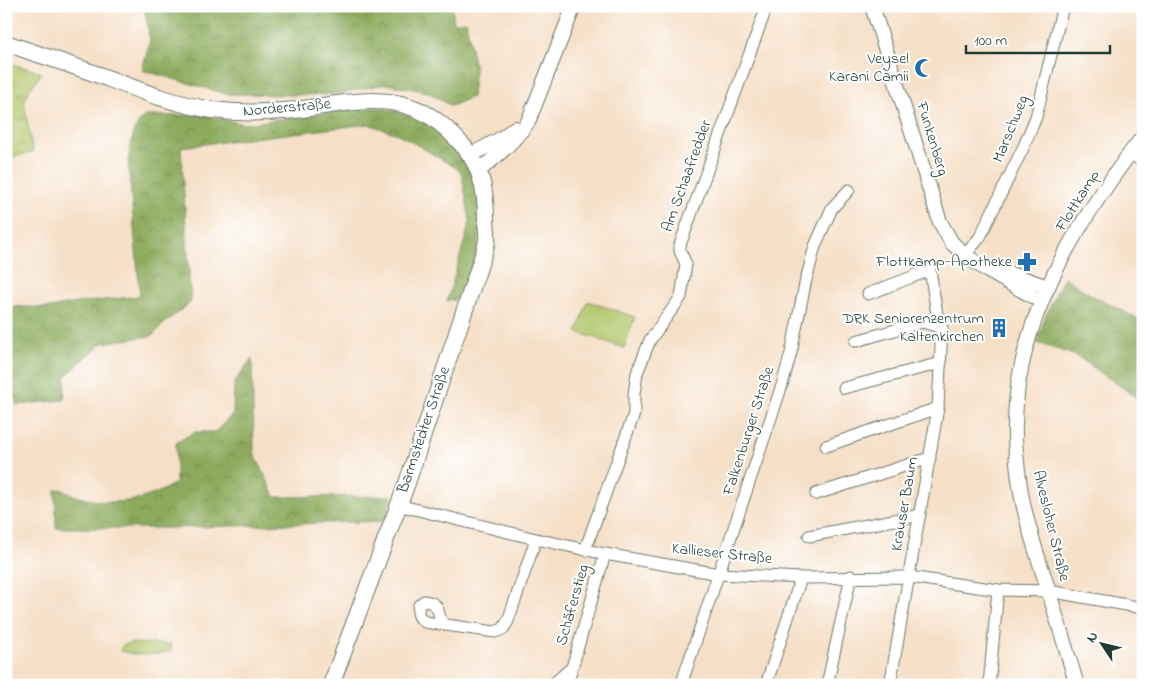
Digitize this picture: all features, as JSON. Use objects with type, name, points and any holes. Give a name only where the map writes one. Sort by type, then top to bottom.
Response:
[{"type":"main road","name":"Norderstraße","points":[[6,43],[147,94],[209,110],[257,113],[364,100],[412,107],[438,121],[471,154]]},
{"type":"main road","name":"Barmstedter Straße","points":[[331,685],[398,505],[466,308],[487,240],[486,194],[479,170],[471,154]]},
{"type":"street","points":[[479,170],[498,156],[528,122],[536,106],[574,6]]},
{"type":"street","name":"Am Schaafredder","points":[[585,550],[634,414],[637,373],[650,340],[681,297],[686,264],[680,251],[680,245],[767,6]]},
{"type":"street","name":"Funkenberg","points":[[872,6],[940,222],[952,243],[965,255],[983,266],[988,272],[1041,301]]},
{"type":"street","name":"Marschweg","points":[[965,255],[980,237],[1036,117],[1063,6]]},
{"type":"street","points":[[471,154],[502,138],[536,106]]},
{"type":"street","name":"Flottkamp","points":[[1048,287],[1088,215],[1143,136]]},
{"type":"street","points":[[1130,153],[1143,162]]},
{"type":"street","name":"Falkenburger Straße","points":[[681,685],[782,385],[815,246],[832,208],[848,190]]},
{"type":"street","name":"Funkenberg","points":[[983,266],[1048,287]]},
{"type":"street","name":"Krauser Baum","points":[[868,294],[930,270],[937,314],[942,328],[938,408],[890,685]]},
{"type":"street","name":"Alvesloher Straße","points":[[1048,287],[1029,334],[1016,396],[1014,431],[1021,494],[1030,531],[1077,685]]},
{"type":"street","points":[[856,341],[923,322],[942,328]]},
{"type":"street","points":[[844,388],[941,363]]},
{"type":"street","points":[[826,446],[938,408]]},
{"type":"street","points":[[816,494],[930,458]]},
{"type":"street","name":"Kallieser Straße","points":[[398,505],[585,550],[719,574],[801,578],[851,576],[909,577],[998,590],[1048,591],[1143,608]]},
{"type":"street","points":[[809,536],[920,515]]},
{"type":"street","points":[[442,624],[495,632],[503,629],[508,621],[536,539]]},
{"type":"street","name":"Schäferstieg","points":[[566,685],[605,554]]},
{"type":"street","points":[[827,685],[851,576]]},
{"type":"street","points":[[766,685],[801,578]]},
{"type":"street","points":[[989,685],[998,590]]},
{"type":"street","name":"Schäferstieg","points":[[552,685],[573,666]]},
{"type":"green space","points":[[144,6],[452,6],[454,23],[466,21],[475,68],[472,97],[451,106],[428,92],[385,84],[337,94],[226,94],[142,70],[150,40]]},
{"type":"green space","points":[[6,62],[42,73],[29,90],[24,102],[33,152],[6,159]]},
{"type":"green space","points":[[363,108],[386,109],[407,115],[428,125],[450,142],[467,167],[477,194],[480,224],[476,254],[463,298],[447,301],[470,222],[462,174],[458,169],[400,135],[368,124],[181,147],[191,302],[168,320],[152,336],[102,343],[66,376],[64,400],[17,405],[6,375],[6,306],[52,308],[69,304],[140,296],[128,161],[134,131],[140,120],[146,116],[204,115],[244,124]]},
{"type":"green space","points":[[1064,277],[1091,295],[1143,321],[1143,402],[1077,356],[1037,343],[1045,317]]},
{"type":"green space","points":[[588,301],[635,317],[624,348],[577,332]]},
{"type":"green space","points":[[252,358],[254,452],[275,497],[392,496],[385,521],[172,528],[56,528],[55,490],[61,489],[82,498],[117,502],[140,499],[176,483],[176,443],[194,432],[215,432],[233,414],[234,383]]},
{"type":"green space","points":[[132,643],[171,644],[171,651],[146,655],[120,651],[123,645]]},
{"type":"place","name":"Veysel Karani Camii","points":[[924,68]]},
{"type":"place","name":"Flottkamp-Apotheke","points":[[1027,262]]},
{"type":"place","name":"DRK Seniorenzentrum Kaltenkirchen","points":[[999,328]]}]
